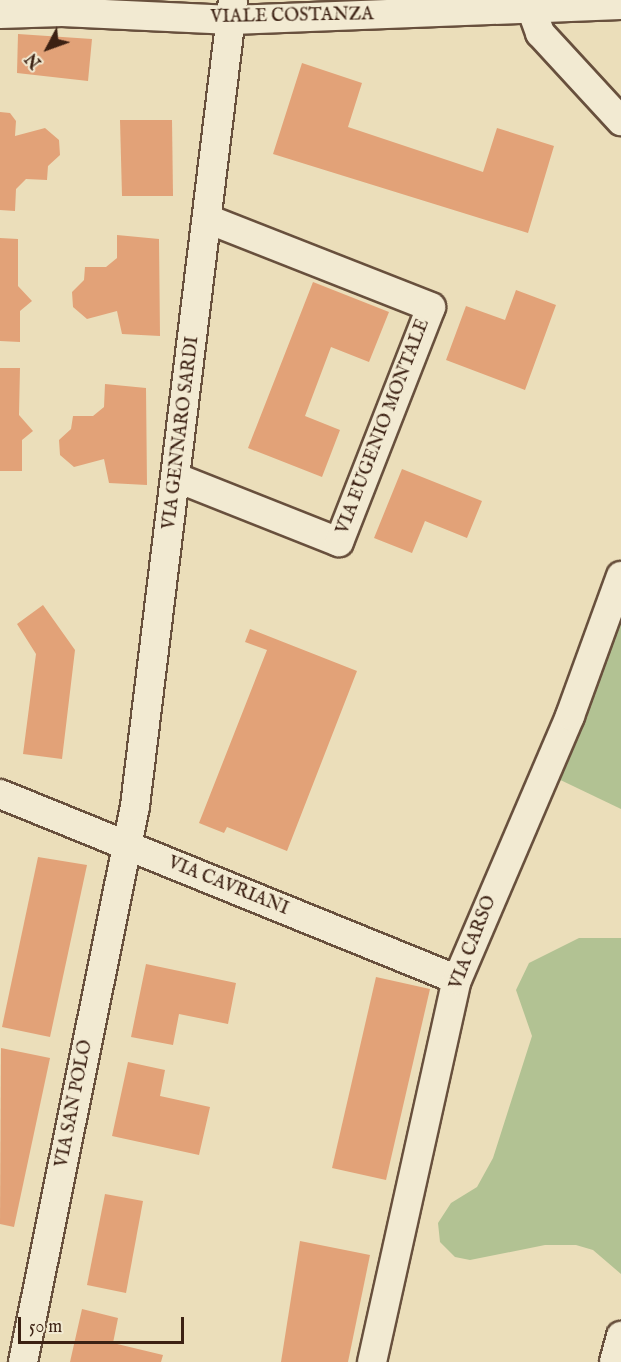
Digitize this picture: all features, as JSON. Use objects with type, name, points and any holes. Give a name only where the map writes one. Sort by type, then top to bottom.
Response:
[{"type":"street","name":"VIALE COSTANZA","points":[[0,14],[621,6]]},
{"type":"street","points":[[531,8],[547,41],[621,122]]},
{"type":"street","name":"VIA GENNARO SARDI","points":[[128,845],[177,478],[232,10]]},
{"type":"street","name":"VIA EUGENIO MONTALE","points":[[177,478],[339,542],[432,307],[208,219]]},
{"type":"street","name":"VIA CARSO","points":[[372,1362],[457,980],[570,716],[621,576]]},
{"type":"street","name":"VIA CAVRIANI","points":[[0,794],[457,980]]},
{"type":"street","name":"VIA SAN POLO","points":[[24,1362],[128,845]]},
{"type":"street","points":[[614,1362],[621,1336]]},
{"type":"green space","points":[[621,593],[621,809],[550,775]]},
{"type":"green space","points":[[579,938],[621,938],[621,1274],[593,1250],[576,1245],[545,1245],[470,1260],[455,1257],[440,1242],[438,1223],[451,1203],[477,1187],[493,1158],[532,1036],[516,990],[529,963]]},
{"type":"building","points":[[18,34],[92,39],[88,81],[17,73]]},
{"type":"building","points":[[302,63],[362,83],[348,127],[483,172],[497,128],[554,146],[528,233],[273,154]]},
{"type":"building","points":[[0,112],[10,113],[16,121],[15,136],[45,128],[59,140],[60,155],[48,166],[47,180],[26,179],[16,189],[15,211],[0,210]]},
{"type":"building","points":[[120,120],[172,120],[173,196],[122,196]]},
{"type":"building","points":[[117,235],[159,239],[160,336],[122,334],[117,311],[87,319],[73,307],[72,292],[84,280],[85,267],[106,267],[117,258]]},
{"type":"building","points":[[0,238],[18,239],[18,286],[32,301],[20,311],[20,342],[0,341]]},
{"type":"building","points":[[313,282],[389,312],[369,362],[331,347],[305,416],[340,430],[322,477],[248,448]]},
{"type":"building","points":[[516,290],[556,305],[525,390],[446,360],[466,306],[505,320]]},
{"type":"building","points":[[0,368],[20,368],[19,415],[33,431],[22,440],[22,471],[0,471]]},
{"type":"building","points":[[105,384],[146,388],[147,485],[109,483],[104,459],[74,467],[60,455],[59,440],[71,429],[73,416],[93,416],[104,407]]},
{"type":"building","points":[[402,469],[482,501],[467,538],[425,521],[412,553],[374,538]]},
{"type":"building","points":[[43,605],[75,650],[62,759],[23,754],[36,654],[17,624]]},
{"type":"building","points":[[250,629],[357,671],[287,851],[227,827],[224,833],[199,823],[267,650],[245,642]]},
{"type":"building","points":[[38,857],[87,865],[50,1037],[2,1027]]},
{"type":"building","points":[[146,964],[236,983],[228,1024],[179,1014],[173,1045],[131,1037]]},
{"type":"building","points":[[376,977],[430,989],[386,1180],[332,1168]]},
{"type":"building","points":[[1,1048],[50,1058],[14,1227],[0,1224]]},
{"type":"building","points":[[128,1062],[165,1070],[160,1096],[210,1107],[199,1155],[112,1136]]},
{"type":"building","points":[[105,1194],[143,1201],[126,1293],[87,1285]]},
{"type":"building","points":[[300,1241],[370,1255],[348,1362],[281,1362]]},
{"type":"building","points":[[82,1309],[118,1318],[113,1343],[163,1355],[161,1362],[70,1362]]}]
